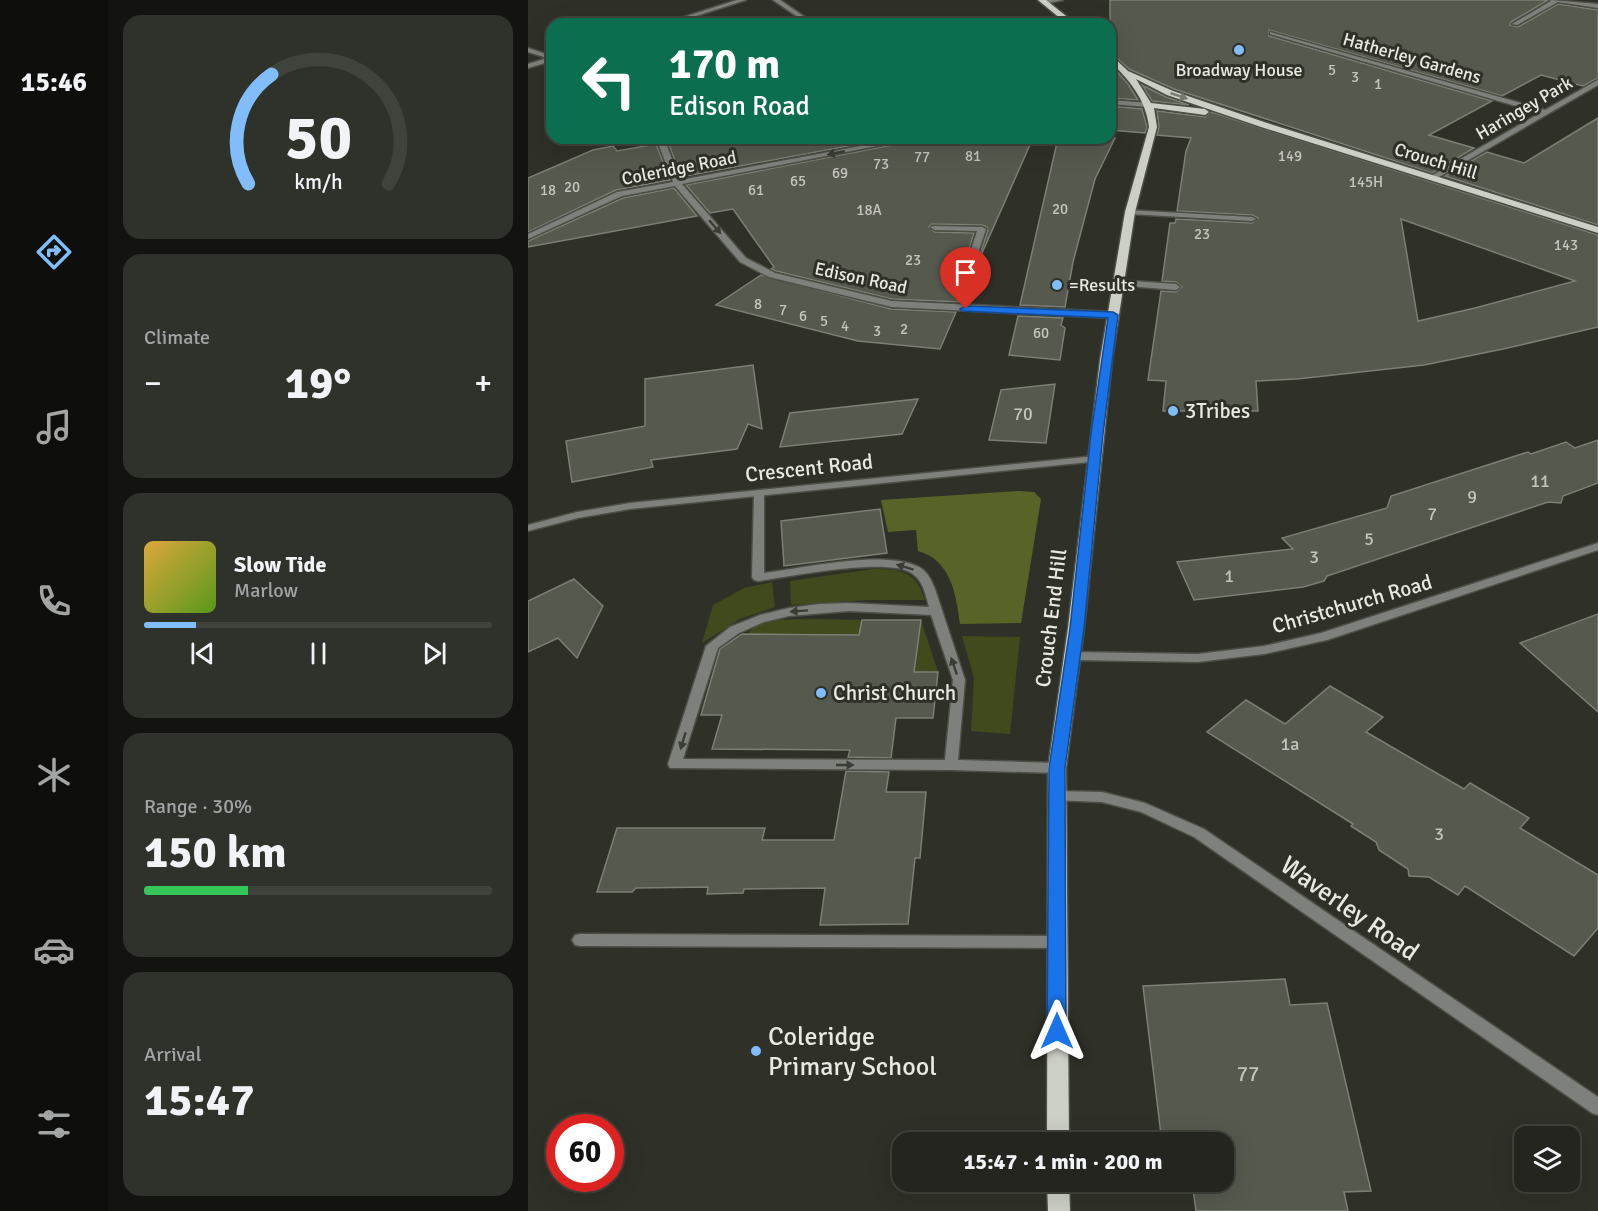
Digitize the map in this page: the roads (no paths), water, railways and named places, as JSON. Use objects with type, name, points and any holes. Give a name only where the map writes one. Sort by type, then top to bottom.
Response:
[{"type":"main road","points":[[1043,1],[1064,18]]},
{"type":"main road","points":[[1116,62],[1126,72],[1149,105]]},
{"type":"main road","name":"Crouch Hill","points":[[1126,72],[1170,93],[1264,125],[1598,230]]},
{"type":"main road","name":"Crouch Hill","points":[[1149,105],[1202,111],[1264,125]]},
{"type":"main road","name":"Crouch End Hill","points":[[1058,1132],[1057,768],[1113,315],[1130,212],[1153,128],[1149,105]]},
{"type":"main road","points":[[1058,1192],[1059,1211]]},
{"type":"street","points":[[684,18],[743,0]]},
{"type":"street","points":[[776,0],[803,18]]},
{"type":"street","points":[[1043,1],[1060,0]]},
{"type":"street","points":[[1515,24],[1555,0],[1598,6]]},
{"type":"street","name":"Hatherley Gardens","points":[[1272,33],[1544,112]]},
{"type":"street","points":[[528,50],[546,56]]},
{"type":"street","points":[[528,66],[546,60]]},
{"type":"street","name":"Haringey Park","points":[[1434,178],[1598,82]]},
{"type":"street","points":[[1116,102],[1149,105]]},
{"type":"street","name":"Edison Road","points":[[662,144],[677,183],[743,260],[772,274],[892,304],[1113,315]]},
{"type":"street","name":"Coleridge Road","points":[[528,237],[620,194],[882,144]]},
{"type":"street","points":[[1130,212],[1252,219]]},
{"type":"street","points":[[935,228],[982,229],[966,278]]},
{"type":"street","points":[[1118,283],[1176,287]]},
{"type":"street","points":[[962,298],[966,309]]},
{"type":"street","name":"Crescent Road","points":[[528,528],[630,506],[1095,459]]},
{"type":"street","points":[[759,493],[758,577],[872,564],[902,565],[916,570],[925,579],[959,680],[951,765]]},
{"type":"street","name":"Christchurch Road","points":[[1072,656],[1198,658],[1264,650],[1323,637],[1598,546]]},
{"type":"street","points":[[936,611],[856,608],[789,612],[761,618],[735,628],[712,646],[675,764],[951,765],[1057,768]]},
{"type":"street","name":"Waverley Road","points":[[1056,796],[1102,797],[1145,808],[1199,833],[1598,1107]]},
{"type":"street","points":[[580,940],[1056,942]]},
{"type":"tunnel","points":[[962,298],[966,278]]},
{"type":"place","name":"Broadway House","points":[[1239,50]]},
{"type":"place","name":"=Results","points":[[1057,285]]},
{"type":"place","name":"3Tribes","points":[[1173,411]]},
{"type":"place","name":"Christ Church","points":[[821,693]]},
{"type":"place","name":"Coleridge Primary School","points":[[756,1051]]}]
